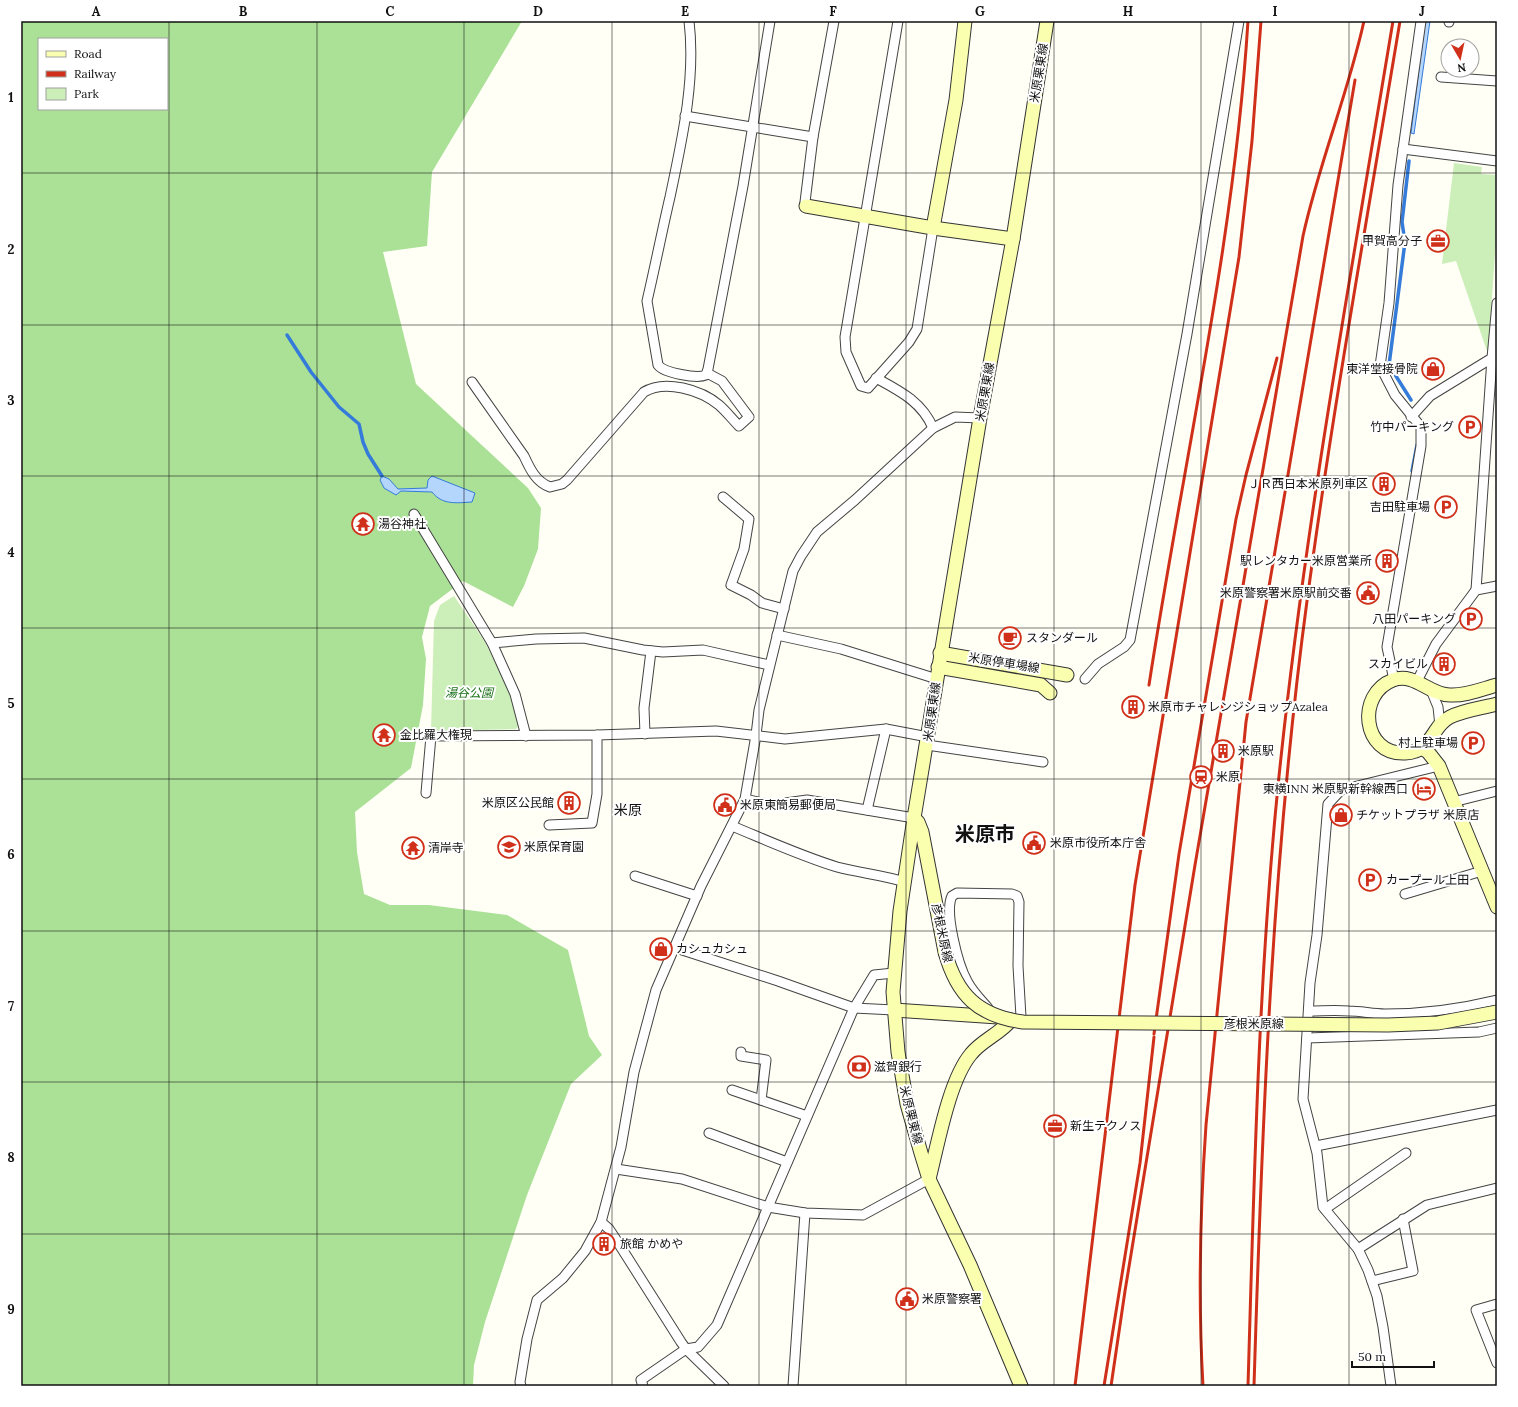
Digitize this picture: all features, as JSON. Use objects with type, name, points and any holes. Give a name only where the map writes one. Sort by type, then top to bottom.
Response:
[{"type":"main road","points":[[933,228],[956,100],[965,21]]},
{"type":"main road","name":"米原栗東線","points":[[1020,1386],[1013,1364],[970,1265],[929,1179],[907,1104],[898,1052],[894,1010],[894,973],[900,911],[940,653],[980,418],[1013,239],[1046,21]]},
{"type":"main road","points":[[806,206],[933,228],[1013,239]]},
{"type":"main road","name":"米原停車場線","points":[[940,653],[1067,675]]},
{"type":"main road","name":"米原停車場線","points":[[937,673],[1041,685],[1050,693]]},
{"type":"main road","points":[[1497,685],[1465,694],[1450,696],[1431,690],[1417,681],[1407,678],[1394,680],[1378,691],[1368,707],[1368,718],[1372,736],[1378,744],[1395,752],[1405,753],[1422,748],[1449,717],[1497,704]]},
{"type":"main road","points":[[1422,748],[1428,752],[1439,766],[1495,899]]},
{"type":"main road","name":"彦根米原線","points":[[914,818],[918,822],[922,832],[945,952],[954,978],[967,998],[987,1012],[1036,1023],[1388,1025],[1438,1023],[1497,1012]]},
{"type":"main road","points":[[894,1010],[1016,1019],[1084,1020]]},
{"type":"main road","points":[[929,1179],[949,1103],[958,1076],[970,1055],[985,1040],[1016,1019]]},
{"type":"street","points":[[689,21],[689,77],[679,158],[647,301],[647,311],[655,357],[660,368],[700,377],[707,373],[743,186],[770,21]]},
{"type":"street","points":[[806,206],[805,202],[813,137],[834,21]]},
{"type":"street","points":[[898,21],[845,346],[862,386],[868,388],[909,342],[917,328],[933,228]]},
{"type":"street","points":[[1085,679],[1098,664],[1124,647],[1130,640],[1187,334],[1239,21]]},
{"type":"street","points":[[1394,680],[1387,647],[1421,446],[1421,427],[1395,395],[1380,366],[1389,303],[1398,185],[1421,21]]},
{"type":"street","points":[[1455,78],[1497,81]]},
{"type":"street","points":[[685,116],[813,137]]},
{"type":"street","points":[[1403,149],[1497,162]]},
{"type":"street","points":[[1417,681],[1436,644],[1476,590],[1497,303]]},
{"type":"street","points":[[1411,416],[1430,396],[1492,358]]},
{"type":"street","points":[[472,382],[518,447],[537,480],[550,487],[562,484],[567,480],[644,392],[650,388],[666,385],[691,391],[706,397],[719,405],[739,426],[749,417],[722,380],[707,373]]},
{"type":"street","points":[[876,378],[914,402],[927,415],[933,428]]},
{"type":"street","points":[[521,1386],[520,1382],[526,1339],[538,1300],[563,1278],[580,1256],[600,1222],[616,1169],[629,1112],[636,1064],[656,990],[676,948],[697,896],[745,799],[759,710],[793,571],[817,532],[866,490],[933,428],[955,417],[980,418]]},
{"type":"street","points":[[723,497],[749,519],[744,549],[731,585],[751,595],[762,603],[784,609]]},
{"type":"street","points":[[414,514],[492,643],[515,694],[526,736]]},
{"type":"street","points":[[1476,590],[1497,586]]},
{"type":"street","points":[[777,635],[937,673]]},
{"type":"street","points":[[492,643],[536,639],[584,638],[651,651],[663,652],[703,650],[769,665]]},
{"type":"street","points":[[645,734],[644,708],[651,651]]},
{"type":"street","points":[[1431,690],[1438,707],[1440,726]]},
{"type":"street","points":[[426,793],[431,736],[597,735],[716,731],[785,739],[886,729],[927,741],[1043,762]]},
{"type":"street","points":[[867,810],[886,729]]},
{"type":"street","points":[[549,825],[592,823],[597,794],[597,735]]},
{"type":"street","points":[[1391,1386],[1383,1327],[1372,1281],[1358,1249],[1325,1209],[1321,1195],[1316,1146],[1304,1099],[1309,1011],[1328,804],[1341,790],[1439,766]]},
{"type":"street","points":[[1453,802],[1497,790]]},
{"type":"street","points":[[745,799],[771,806],[807,800],[914,818]]},
{"type":"street","points":[[732,826],[803,855],[838,867],[882,875],[905,882]]},
{"type":"street","points":[[1405,894],[1482,871]]},
{"type":"street","points":[[635,876],[697,896]]},
{"type":"street","points":[[995,1017],[967,982],[957,955],[949,907],[952,896],[957,893],[1012,894],[1017,896],[1019,902],[1018,994],[1016,1019]]},
{"type":"street","points":[[676,948],[778,981],[854,1008],[894,1010]]},
{"type":"street","points":[[643,1386],[641,1380],[686,1349],[698,1347],[718,1325],[806,1116],[854,1008],[874,974],[894,973]]},
{"type":"street","points":[[1309,1011],[1350,1010],[1384,1014],[1431,1012],[1497,1000]]},
{"type":"street","points":[[1307,1038],[1479,1032],[1497,1028]]},
{"type":"street","points":[[741,1052],[740,1056],[766,1060],[761,1100]]},
{"type":"street","points":[[732,1090],[806,1116]]},
{"type":"street","points":[[1316,1146],[1497,1110]]},
{"type":"street","points":[[709,1133],[787,1162]]},
{"type":"street","points":[[1325,1209],[1406,1153]]},
{"type":"street","points":[[616,1169],[682,1179],[768,1207],[805,1213],[863,1216],[929,1179]]},
{"type":"street","points":[[1358,1249],[1427,1205],[1497,1188]]},
{"type":"street","points":[[793,1386],[805,1213]]},
{"type":"street","points":[[1372,1281],[1413,1271],[1403,1219]]},
{"type":"street","points":[[600,1222],[609,1229],[617,1240],[686,1349],[724,1386]]},
{"type":"street","points":[[1497,1304],[1476,1310],[1497,1363]]},
{"type":"green space","points":[[21,21],[522,21],[432,172],[427,246],[383,252],[416,384],[528,488],[541,508],[538,549],[524,586],[513,607],[463,581],[430,606],[422,637],[426,659],[423,705],[411,768],[355,812],[357,852],[364,894],[390,905],[429,905],[507,915],[568,950],[589,1036],[602,1055],[571,1084],[527,1195],[485,1322],[474,1365],[473,1386],[21,1386]]},
{"type":"green space","points":[[1454,163],[1482,167],[1481,174],[1497,175],[1497,226],[1488,354],[1456,261],[1442,264]]},
{"type":"green space","name":"湯谷公園","points":[[454,596],[485,642],[514,701],[519,725],[516,729],[431,731],[434,621],[440,605]]},
{"type":"water","points":[[1425,21],[1430,21],[1414,134],[1411,133]]},
{"type":"water","points":[[382,476],[389,479],[398,489],[427,488],[428,480],[432,476],[475,493],[472,502],[460,503],[445,501],[440,499],[432,492],[401,491],[396,495],[384,488],[380,480]]},
{"type":"waterway","points":[[1409,161],[1402,222],[1405,242],[1389,365],[1411,400]]},
{"type":"waterway","points":[[287,335],[311,372],[339,407],[359,424],[363,442],[368,454],[382,476]]},
{"type":"waterway","points":[[1412,471],[1417,445]]},
{"type":"railway","points":[[1149,685],[1219,271],[1241,105],[1248,21]]},
{"type":"railway","points":[[1075,1386],[1135,885],[1239,257],[1252,141],[1261,21]]},
{"type":"railway","points":[[1111,1386],[1125,1291],[1195,865],[1303,236],[1317,182],[1350,75],[1364,21]]},
{"type":"railway","points":[[1248,1386],[1261,1011],[1271,861],[1278,786],[1301,594],[1315,498],[1345,307],[1393,21]]},
{"type":"railway","points":[[1254,1386],[1270,993],[1285,796],[1295,699],[1307,601],[1328,456],[1400,21]]},
{"type":"railway","points":[[1203,1386],[1201,1353],[1200,1256],[1206,1125],[1246,722],[1355,80]]},
{"type":"railway","points":[[1154,1034],[1179,854],[1236,519],[1277,358]]},
{"type":"railway","points":[[1104,1386],[1140,1163],[1154,1037]]},
{"type":"place","name":"甲賀高分子","points":[[1438,241]]},
{"type":"place","name":"東洋堂接骨院","points":[[1433,369]]},
{"type":"place","name":"竹中パーキング","points":[[1470,427]]},
{"type":"place","name":"ＪＲ西日本米原列車区","points":[[1384,484]]},
{"type":"place","name":"吉田駐車場","points":[[1446,507]]},
{"type":"place","name":"湯谷神社","points":[[363,524]]},
{"type":"place","name":"駅レンタカー米原営業所","points":[[1387,561]]},
{"type":"place","name":"米原警察署米原駅前交番","points":[[1368,593]]},
{"type":"place","name":"八田パーキング","points":[[1471,619]]},
{"type":"place","name":"スタンダール","points":[[1010,638]]},
{"type":"place","name":"スカイビル","points":[[1444,664]]},
{"type":"place","name":"米原市チャレンジショップAzalea","points":[[1133,707]]},
{"type":"place","name":"金比羅大権現","points":[[384,735]]},
{"type":"place","name":"村上駐車場","points":[[1473,743]]},
{"type":"place","name":"米原駅","points":[[1223,751]]},
{"type":"place","name":"米原","points":[[1201,777]]},
{"type":"place","name":"東横INN 米原駅新幹線西口","points":[[1424,789]]},
{"type":"place","name":"米原区公民館","points":[[569,803]]},
{"type":"place","name":"米原東簡易郵便局","points":[[725,805]]},
{"type":"place","name":"チケットプラザ 米原店","points":[[1341,815]]},
{"type":"place","name":"米原市役所本庁舎","points":[[1034,843]]},
{"type":"place","name":"米原保育園","points":[[509,847]]},
{"type":"place","name":"清岸寺","points":[[413,848]]},
{"type":"place","name":"カープール上田","points":[[1370,880]]},
{"type":"place","name":"カシュカシュ","points":[[661,949]]},
{"type":"place","name":"滋賀銀行","points":[[859,1067]]},
{"type":"place","name":"新生テクノス","points":[[1055,1126]]},
{"type":"place","name":"旅館 かめや","points":[[604,1244]]},
{"type":"place","name":"米原警察署","points":[[907,1299]]},
{"type":"district","name":"米原","points":[[628,810]]},
{"type":"district","name":"米原市","points":[[985,834]]}]
